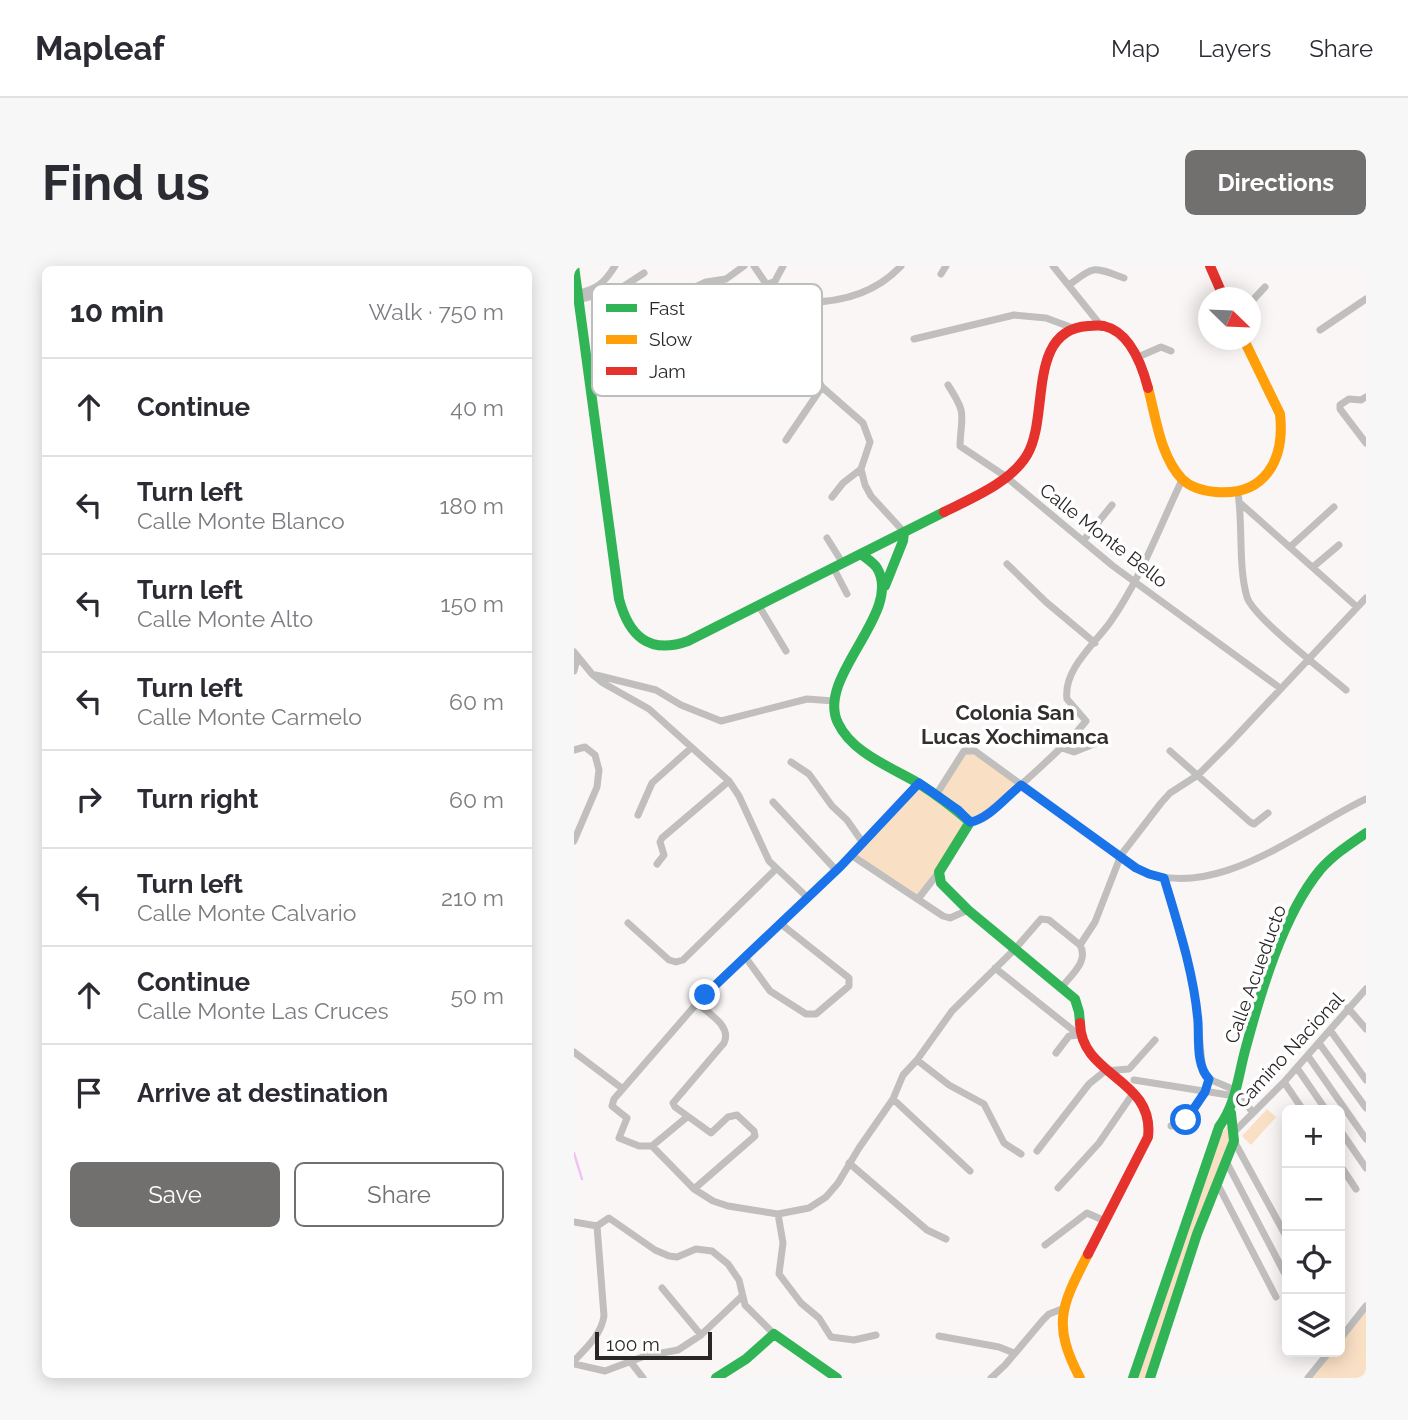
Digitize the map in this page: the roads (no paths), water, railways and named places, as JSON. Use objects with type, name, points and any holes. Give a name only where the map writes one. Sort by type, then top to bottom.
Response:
[{"type":"street","points":[[574,266],[578,324],[618,599],[625,621],[648,642],[668,646],[688,641],[978,495],[1005,476],[1028,454],[1033,443],[1039,419],[1044,367],[1049,352],[1057,340],[1073,328],[1083,326],[1102,327],[1122,336],[1138,357],[1168,462],[1182,480],[1196,488],[1238,497],[1357,607]]},
{"type":"street","points":[[602,284],[615,266]]},
{"type":"street","points":[[702,284],[726,279],[744,266]]},
{"type":"street","points":[[754,266],[766,284]]},
{"type":"street","points":[[769,284],[775,281],[783,266]]},
{"type":"street","points":[[822,301],[856,296],[873,288],[901,266]]},
{"type":"street","points":[[941,274],[946,266]]},
{"type":"street","points":[[1053,266],[1102,327]]},
{"type":"street","points":[[1210,266],[1219,287]]},
{"type":"street","points":[[1069,285],[1089,268],[1094,267],[1124,278]]},
{"type":"street","points":[[627,284],[644,273]]},
{"type":"street","points":[[1261,292],[1265,287]]},
{"type":"street","points":[[578,297],[592,290]]},
{"type":"street","points":[[578,297],[592,294]]},
{"type":"street","points":[[1320,330],[1366,299]]},
{"type":"street","points":[[915,339],[1014,315],[1046,318],[1073,328]]},
{"type":"street","points":[[1138,357],[1161,347],[1171,351]]},
{"type":"street","points":[[1238,497],[1264,476],[1276,459],[1282,427],[1280,414],[1249,350]]},
{"type":"street","name":"Calle Monte Bello","points":[[948,385],[962,410],[964,420],[961,446],[1005,476],[1113,566],[1135,579],[1280,688]]},
{"type":"street","points":[[822,387],[863,423],[870,442],[860,469],[832,497]]},
{"type":"street","points":[[786,440],[816,396]]},
{"type":"street","points":[[1366,397],[1344,401],[1340,409],[1366,443]]},
{"type":"street","points":[[860,469],[871,496],[904,533],[884,589],[834,701],[837,722],[861,749],[919,783],[958,810],[970,822]]},
{"type":"street","points":[[918,898],[939,872],[970,822],[985,815],[1021,785],[1086,721],[1073,708],[1066,695],[1077,665],[1112,620],[1135,579],[1182,480]]},
{"type":"street","points":[[1238,497],[1247,598],[1258,612],[1346,690]]},
{"type":"street","points":[[1083,541],[1112,505]]},
{"type":"street","points":[[1290,547],[1334,507]]},
{"type":"street","points":[[827,538],[847,594]]},
{"type":"street","points":[[1312,567],[1339,545]]},
{"type":"street","points":[[861,554],[879,569],[884,589]]},
{"type":"street","points":[[1007,564],[1046,602],[1095,643]]},
{"type":"street","points":[[1080,944],[1095,922],[1121,855],[1170,793],[1198,775],[1366,598]]},
{"type":"street","points":[[759,606],[786,650]]},
{"type":"street","points":[[574,671],[576,655]]},
{"type":"street","points":[[576,655],[603,683],[649,709],[729,781],[739,796],[769,861],[808,898]]},
{"type":"street","points":[[592,674],[656,690],[681,705],[721,721],[807,699],[834,701]]},
{"type":"street","points":[[1059,747],[1074,752],[1106,739]]},
{"type":"street","points":[[574,750],[585,747],[591,751],[595,755],[599,770],[597,787],[574,841]]},
{"type":"street","points":[[638,815],[652,783],[691,748]]},
{"type":"street","points":[[936,795],[964,751],[970,749],[1149,874],[1164,878],[1230,870],[1276,851],[1366,799]]},
{"type":"street","points":[[1170,751],[1250,822],[1254,824],[1268,813]]},
{"type":"street","points":[[791,762],[809,774],[863,843]]},
{"type":"street","points":[[657,864],[664,855],[660,842],[662,838],[729,781]]},
{"type":"street","points":[[687,1117],[652,1146],[639,1146],[619,1138],[627,1118],[612,1106],[612,1102],[698,1004],[851,856],[919,783]]},
{"type":"street","points":[[773,802],[836,870]]},
{"type":"street","name":"Calle Acueducto","points":[[1234,1136],[1231,1112],[1246,1049],[1294,911],[1314,878],[1332,857],[1366,833]]},
{"type":"street","points":[[851,856],[950,918],[968,910]]},
{"type":"street","points":[[628,923],[669,960],[682,960],[776,869]]},
{"type":"street","points":[[939,872],[941,883],[968,910],[1062,986],[1079,1004],[1079,1035],[1083,1047],[1105,1071],[1134,1092],[1146,1105],[1150,1129],[1062,1309],[1061,1332],[1064,1345],[1080,1378]]},
{"type":"street","points":[[1164,878],[1196,1003],[1201,1068],[1209,1079],[1236,1093],[1252,1113]]},
{"type":"street","points":[[652,1146],[694,1189],[713,1201],[778,1214],[809,1208],[833,1190],[893,1099],[902,1075],[918,1060],[952,1011],[1044,918],[1080,944],[1085,953],[1084,959],[1062,986]]},
{"type":"street","points":[[746,958],[770,991],[806,1014],[816,1014],[849,986],[849,978],[781,924]]},
{"type":"street","points":[[995,968],[1079,1035]]},
{"type":"street","name":"Camino Nacional","points":[[1234,1136],[1252,1113],[1284,1082],[1365,992]]},
{"type":"street","points":[[694,1189],[755,1136],[754,1130],[737,1115],[728,1117],[711,1133],[687,1117],[674,1103],[724,1044],[727,1033],[698,1004]]},
{"type":"street","points":[[1349,1008],[1366,1029]]},
{"type":"street","points":[[1330,1030],[1366,1080]]},
{"type":"street","points":[[1056,1053],[1069,1036],[1079,1035]]},
{"type":"street","points":[[1037,1152],[1089,1084],[1105,1071],[1129,1069],[1155,1040]]},
{"type":"street","points":[[1319,1043],[1366,1108]]},
{"type":"street","points":[[574,1052],[623,1089]]},
{"type":"street","points":[[1308,1056],[1366,1139]]},
{"type":"street","points":[[918,1060],[949,1085],[984,1104],[1004,1143],[1021,1154]]},
{"type":"street","points":[[1297,1068],[1323,1105]]},
{"type":"street","points":[[1171,1126],[1186,1120],[1205,1092],[1209,1079]]},
{"type":"street","points":[[1133,1080],[1205,1092],[1236,1093]]},
{"type":"street","points":[[1284,1082],[1300,1105]]},
{"type":"street","points":[[1058,1188],[1099,1143],[1134,1092]]},
{"type":"street","points":[[893,1099],[970,1171]]},
{"type":"street","name":"Calle Acueducto","points":[[1133,1378],[1219,1127],[1231,1112]]},
{"type":"street","points":[[1150,1378],[1187,1264],[1234,1136]]},
{"type":"street","points":[[1234,1136],[1283,1231]]},
{"type":"street","points":[[1345,1137],[1366,1168]]},
{"type":"street","points":[[1226,1160],[1282,1269]]},
{"type":"street","points":[[849,1163],[927,1230],[946,1238]]},
{"type":"street","points":[[1342,1168],[1356,1189]]},
{"type":"street","points":[[1217,1183],[1276,1297]]},
{"type":"street","points":[[1045,1245],[1087,1213],[1105,1221]]},
{"type":"street","points":[[778,1214],[783,1243],[779,1274],[801,1303],[819,1318],[831,1337],[854,1340],[876,1335]]},
{"type":"street","points":[[574,1222],[597,1226],[609,1218],[655,1250],[669,1256],[677,1257],[696,1249],[712,1251],[728,1264],[739,1280],[745,1305],[775,1334],[837,1378]]},
{"type":"street","points":[[597,1226],[604,1305],[602,1326],[574,1363],[605,1371],[630,1361],[678,1350],[701,1335],[741,1297]]},
{"type":"street","points":[[663,1288],[701,1335]]},
{"type":"street","points":[[1345,1333],[1366,1306]]},
{"type":"street","points":[[991,1378],[1049,1314],[1062,1309]]},
{"type":"street","points":[[716,1378],[746,1359],[775,1334]]},
{"type":"street","points":[[939,1336],[999,1347],[1014,1353]]},
{"type":"street","points":[[1308,1378],[1325,1357]]},
{"type":"street","points":[[630,1361],[643,1378]]},
{"type":"waterway","points":[[574,1153],[582,1179]]},
{"type":"district","name":"Colonia San Lucas Xochimanca","points":[[1015,725]]}]
